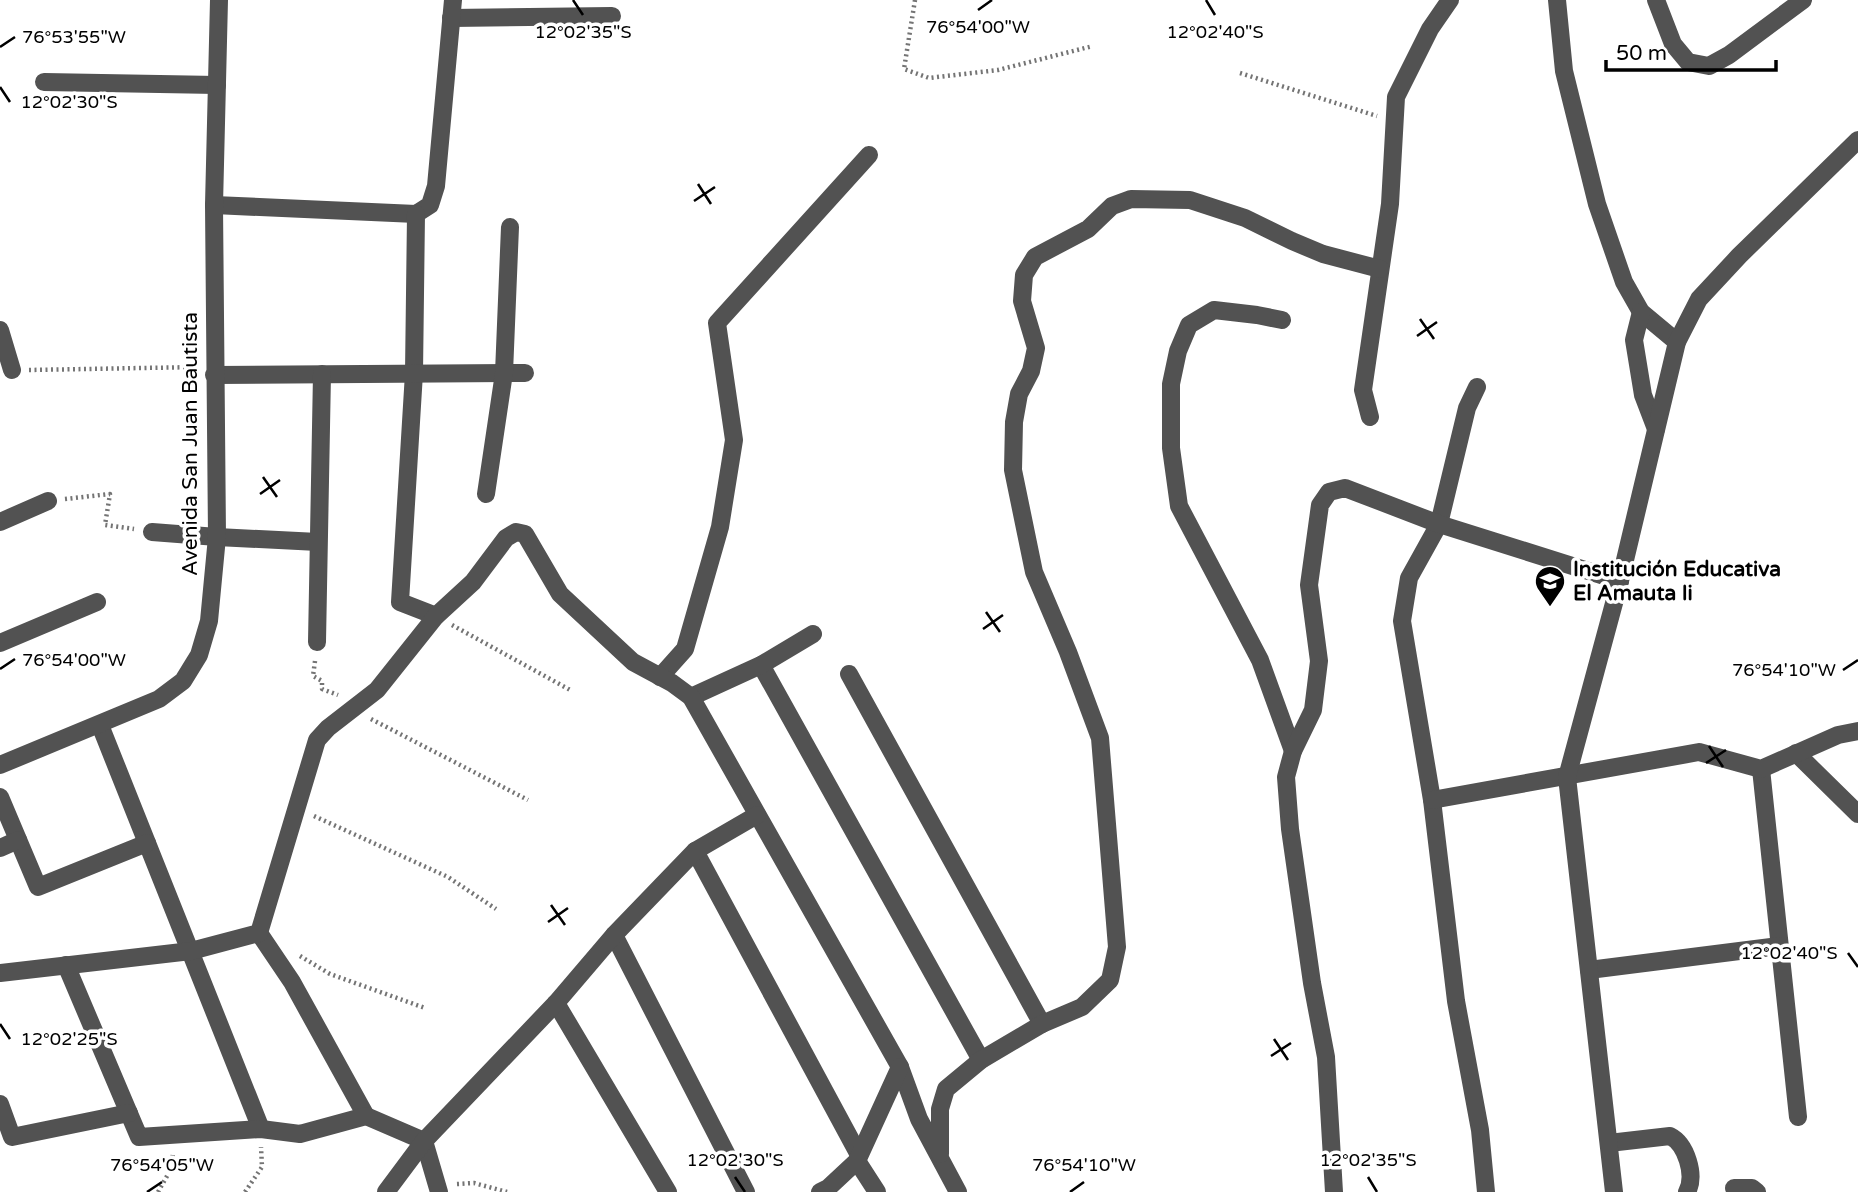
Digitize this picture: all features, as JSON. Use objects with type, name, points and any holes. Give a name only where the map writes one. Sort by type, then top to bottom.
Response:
[{"type":"street","name":"Avenida San Juan Bautista","points":[[0,765],[159,699],[183,681],[199,655],[209,621],[216,537],[214,205],[219,0]]},
{"type":"street","points":[[1370,417],[1363,390],[1391,204],[1396,97],[1430,29],[1450,0]]},
{"type":"street","points":[[1557,0],[1564,71],[1597,204],[1624,282],[1641,312],[1677,342]]},
{"type":"street","points":[[1656,0],[1673,44],[1688,62],[1709,66],[1729,55],[1802,0]]},
{"type":"street","points":[[214,205],[416,214],[429,205],[436,186],[452,9],[611,16]]},
{"type":"street","points":[[44,82],[217,85]]},
{"type":"street","points":[[1614,1192],[1567,777],[1620,581],[1677,342],[1699,299],[1738,256],[1858,140]]},
{"type":"street","points":[[660,677],[685,649],[720,527],[734,440],[717,323],[869,155]]},
{"type":"street","points":[[940,1157],[940,1110],[946,1089],[981,1060],[1042,1024],[1082,1007],[1110,980],[1117,947],[1100,738],[1034,572],[1013,470],[1014,422],[1019,394],[1031,370],[1036,348],[1022,300],[1024,275],[1035,257],[1088,229],[1112,206],[1131,199],[1190,201],[1245,218],[1323,254],[1380,269]]},
{"type":"street","points":[[416,214],[414,373],[400,602],[436,616]]},
{"type":"street","points":[[486,494],[504,373],[510,227]]},
{"type":"street","points":[[1282,320],[1214,310],[1189,325],[1178,351],[1171,384],[1171,448],[1179,506],[1260,660],[1293,751]]},
{"type":"street","points":[[1641,312],[1634,340],[1643,395],[1656,429]]},
{"type":"street","points":[[0,330],[12,370]]},
{"type":"street","points":[[214,371],[322,374],[525,373]]},
{"type":"street","points":[[317,642],[322,374]]},
{"type":"street","points":[[1477,387],[1467,408],[1439,524],[1409,578],[1402,621],[1432,800],[1456,1001],[1479,1130],[1486,1192]]},
{"type":"street","points":[[1334,1192],[1325,1057],[1290,829],[1286,777],[1293,751],[1313,710],[1319,661],[1309,585],[1320,505],[1329,492],[1345,488],[1439,524],[1620,581]]},
{"type":"street","points":[[0,522],[48,501]]},
{"type":"street","points":[[152,532],[318,542]]},
{"type":"street","points":[[259,933],[317,740],[327,728],[377,690],[436,616],[473,582],[506,538],[516,532],[525,534],[560,594],[633,662],[691,697],[900,1066],[919,1119],[958,1192]]},
{"type":"street","points":[[0,643],[97,602]]},
{"type":"street","points":[[691,697],[761,666],[813,634]]},
{"type":"street","points":[[761,666],[981,1060]]},
{"type":"street","points":[[849,674],[1042,1024]]},
{"type":"street","points":[[100,725],[261,1129]]},
{"type":"street","points":[[1432,800],[1699,752],[1761,769],[1838,735],[1858,731]]},
{"type":"street","points":[[1796,753],[1858,814]]},
{"type":"street","points":[[1761,769],[1798,1117]]},
{"type":"street","points":[[0,797],[38,887],[147,843]]},
{"type":"street","points":[[386,1192],[424,1141],[556,1003],[614,935],[695,851],[757,815]]},
{"type":"street","points":[[0,848],[18,840]]},
{"type":"street","points":[[695,851],[877,1192]]},
{"type":"street","points":[[0,973],[191,951],[259,933]]},
{"type":"street","points":[[259,933],[292,982],[366,1116],[424,1141]]},
{"type":"street","points":[[614,935],[746,1192]]},
{"type":"street","points":[[1590,970],[1779,946]]},
{"type":"street","points":[[66,965],[139,1137],[261,1129],[300,1134],[366,1116]]},
{"type":"street","points":[[556,1003],[668,1192]]},
{"type":"street","points":[[820,1192],[828,1188],[858,1158],[900,1066]]},
{"type":"street","points":[[0,1104],[12,1137],[129,1113]]},
{"type":"street","points":[[1609,1143],[1670,1136],[1678,1140],[1684,1148],[1691,1184],[1687,1192]]},
{"type":"street","points":[[424,1141],[438,1188]]},
{"type":"street","points":[[1734,1188],[1752,1188],[1757,1192]]},
{"type":"path","points":[[913,1],[904,69],[929,78],[998,70],[1093,46]]},
{"type":"path","points":[[1240,74],[1395,122]]},
{"type":"path","points":[[12,370],[214,371]]},
{"type":"path","points":[[48,501],[110,494],[104,525],[152,532]]},
{"type":"path","points":[[436,616],[572,691]]},
{"type":"path","points":[[317,642],[313,676],[322,681],[323,689],[351,700],[353,709],[528,800]]},
{"type":"path","points":[[298,808],[447,877],[496,909]]},
{"type":"path","points":[[295,954],[330,974],[425,1008]]},
{"type":"path","points":[[245,1192],[262,1167],[261,1129]]},
{"type":"path","points":[[158,1192],[171,1169],[176,1134]]},
{"type":"path","points":[[438,1188],[474,1183],[508,1192]]},
{"type":"place","name":"Institución Educativa El Amauta Ii","points":[[1550,608]]}]
